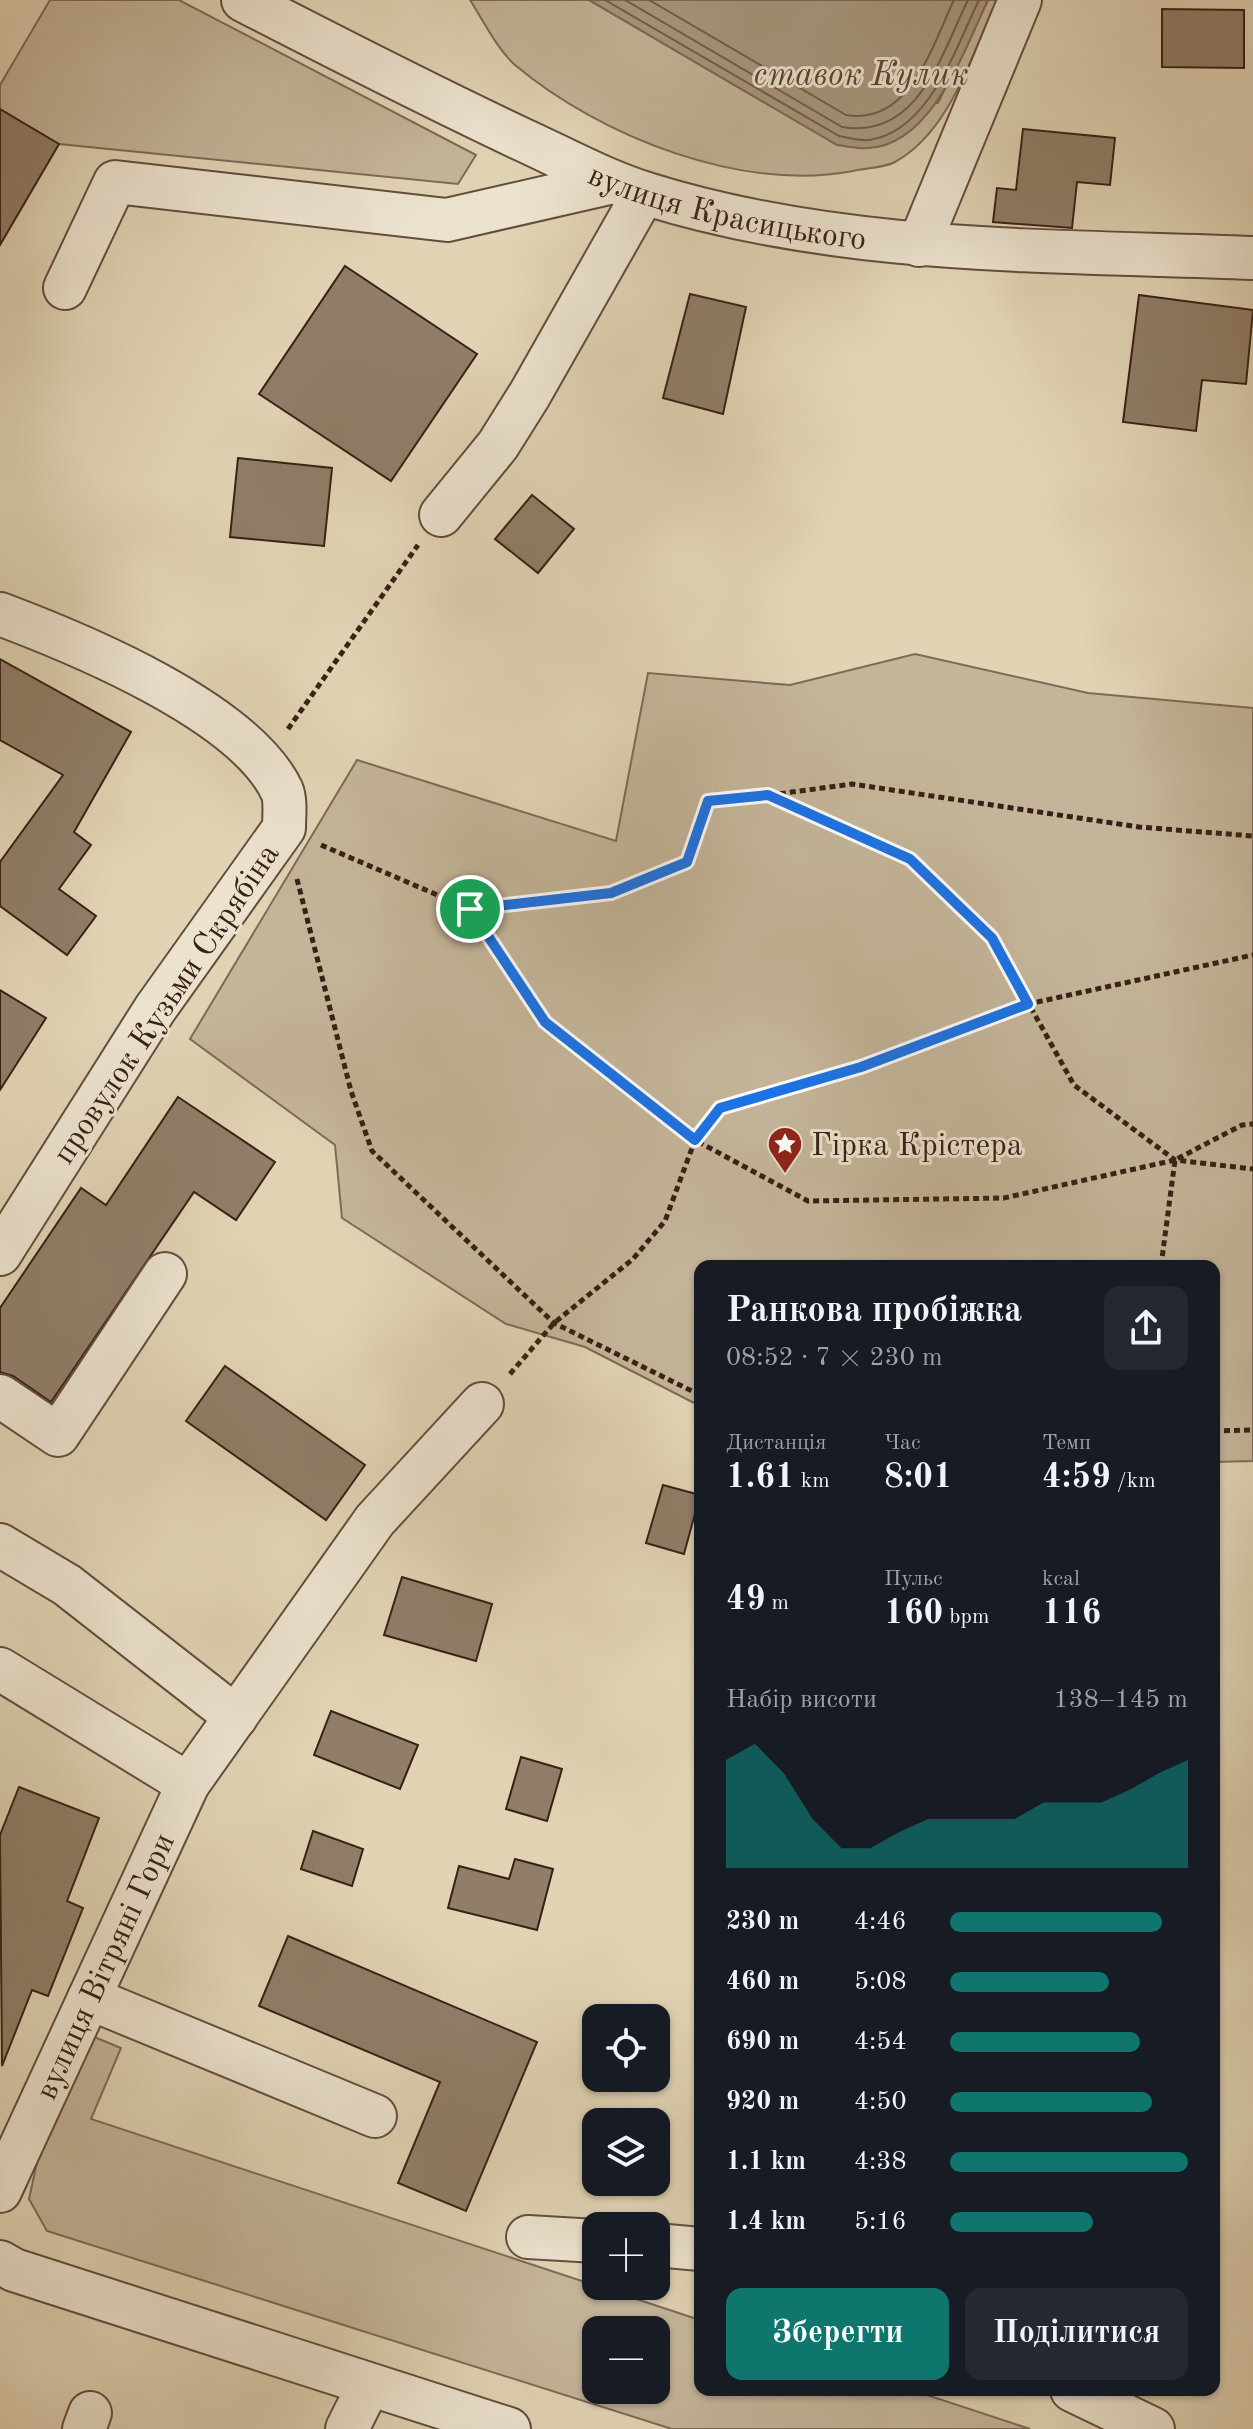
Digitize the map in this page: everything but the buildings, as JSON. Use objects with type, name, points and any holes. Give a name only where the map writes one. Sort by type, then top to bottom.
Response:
[{"type":"street","name":"вулиця Красицького","points":[[243,0],[442,102],[628,188],[801,230],[919,245],[1253,258]]},
{"type":"street","points":[[919,245],[1020,0]]},
{"type":"street","points":[[65,288],[115,182],[447,220],[628,188]]},
{"type":"street","points":[[441,515],[498,445],[522,407],[628,188]]},
{"type":"street","name":"провулок Кузьми Скрябіна","points":[[0,614],[72,641],[219,721],[265,764],[284,794],[284,828],[155,1009],[0,1254]]},
{"type":"street","points":[[0,1396],[58,1435],[165,1274]]},
{"type":"street","name":"вулиця Вітряні Гори","points":[[0,2191],[188,1784],[375,1520],[482,1404]]},
{"type":"street","points":[[0,1545],[67,1585],[236,1717]]},
{"type":"street","points":[[0,1669],[188,1784]]},
{"type":"street","points":[[89,1998],[375,2116]]},
{"type":"street","points":[[528,2237],[582,2240]]},
{"type":"street","points":[[670,2246],[694,2248]]},
{"type":"street","points":[[0,2262],[14,2270],[502,2428]]},
{"type":"street","points":[[347,2429],[369,2385]]},
{"type":"street","points":[[1084,2396],[1153,2429]]},
{"type":"path","points":[[265,764],[315,687],[441,515]]},
{"type":"path","points":[[284,828],[470,909],[611,893],[687,862],[708,801],[852,784],[1139,827],[1253,836]]},
{"type":"path","points":[[768,795],[910,859],[992,938],[1074,1085],[1175,1160],[1253,1169]]},
{"type":"path","points":[[284,828],[341,1041],[351,1091],[372,1151],[554,1323],[694,1392]]},
{"type":"path","points":[[470,909],[545,1022],[695,1140],[808,1201],[1004,1198],[1175,1160],[1242,1125],[1253,1124]]},
{"type":"path","points":[[482,1404],[554,1323],[633,1259],[665,1221],[695,1140],[720,1108],[861,1067],[1028,1004],[1253,955]]},
{"type":"path","points":[[1162,1260],[1175,1160]]},
{"type":"path","points":[[1220,1431],[1253,1430]]},
{"type":"shaded area","points":[[50,0],[179,0],[476,155],[458,184],[59,144],[0,109],[0,85]]},
{"type":"shaded area","points":[[470,0],[589,0],[772,107],[938,103],[988,0],[997,0],[945,112],[914,149],[886,166],[810,175],[765,173],[720,166],[630,136],[588,115],[515,65],[496,43]]},
{"type":"shaded area","points":[[915,654],[1088,693],[1253,708],[1253,1461],[1220,1462],[1220,1260],[694,1260],[694,1403],[585,1347],[506,1324],[342,1218],[335,1145],[190,1039],[357,760],[616,841],[648,673],[790,685]]},
{"type":"shaded area","points":[[92,2036],[121,2048],[91,2119],[582,2281],[582,2300],[639,2300],[694,2318],[694,2396],[930,2396],[1030,2429],[672,2429],[593,2404],[670,2404],[670,2316],[582,2316],[582,2400],[47,2231],[29,2199],[37,2162]]},
{"type":"water","name":"ставок Кулик","points":[[589,0],[988,0],[957,67],[928,113],[911,131],[891,143],[864,148],[837,145]]},
{"type":"place","name":"Гірка Крістера","points":[[785,1175]]},
{"type":"route","points":[[768,795],[910,859],[992,938],[1028,1004],[861,1067],[720,1108],[695,1140],[545,1022],[470,909],[611,893],[687,862],[708,801],[768,795]]}]
